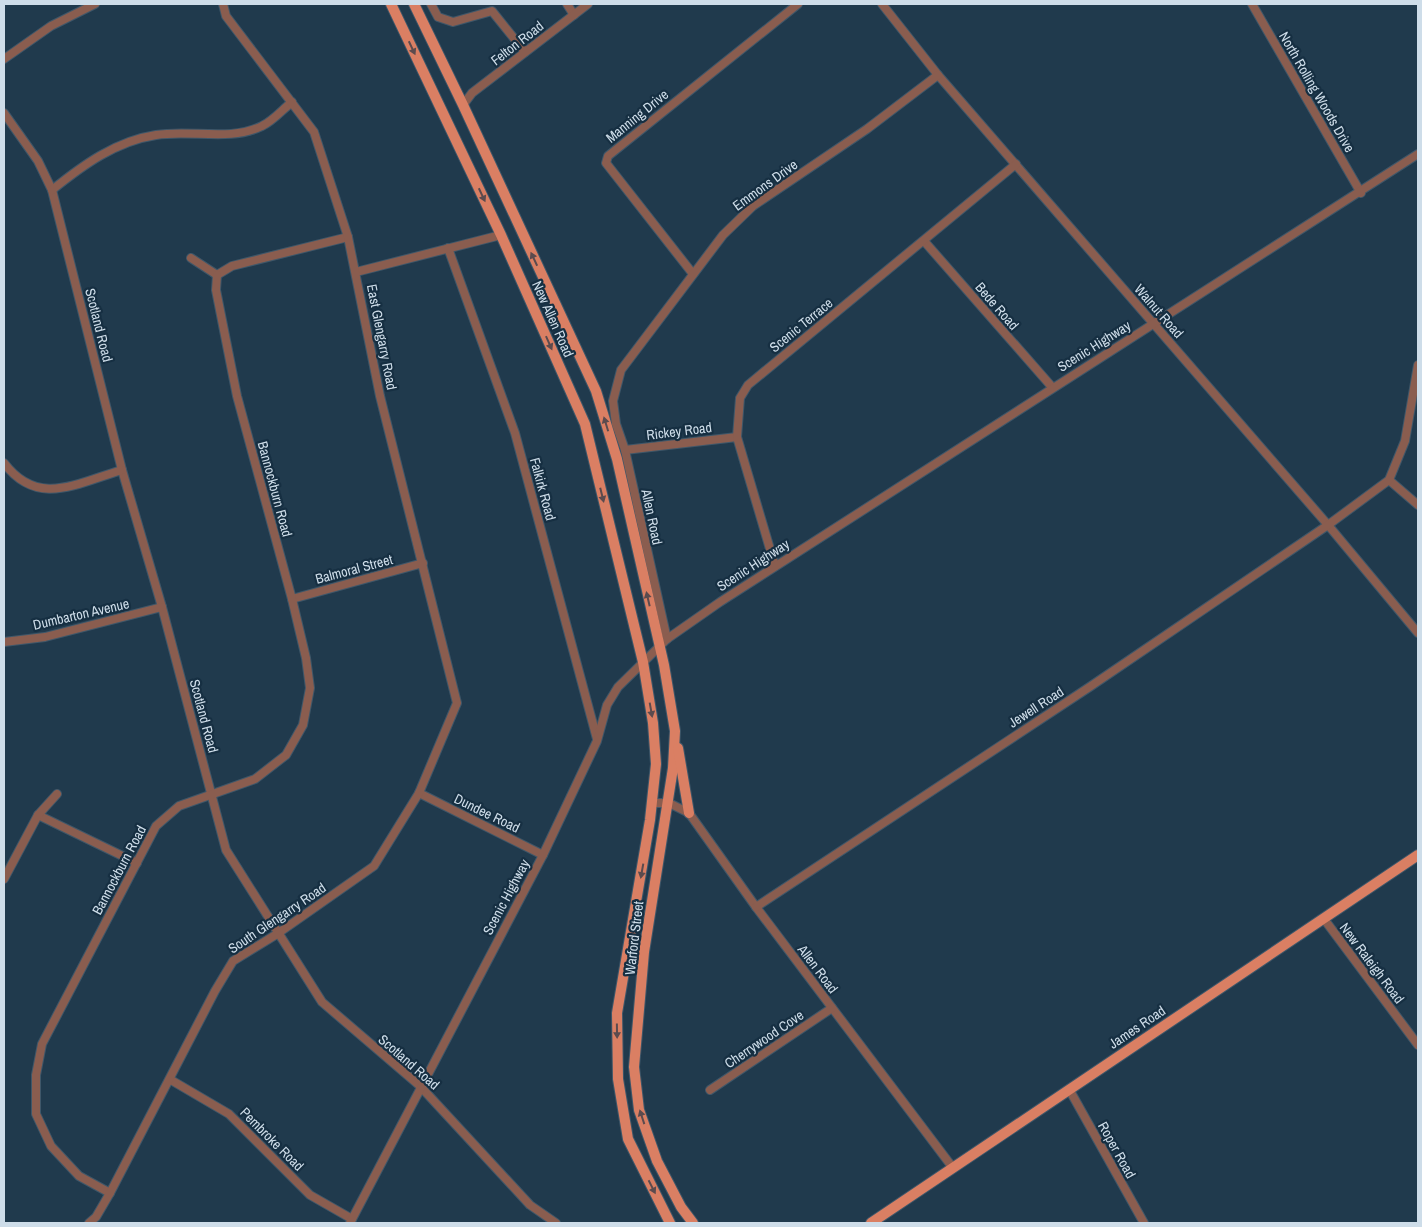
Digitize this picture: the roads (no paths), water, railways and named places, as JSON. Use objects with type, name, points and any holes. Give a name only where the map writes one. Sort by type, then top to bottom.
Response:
[{"type":"main road","name":"New Allen Road","points":[[391,4],[501,235],[585,424],[643,662]]},
{"type":"main road","name":"New Allen Road","points":[[414,4],[596,391],[617,459],[663,643]]},
{"type":"main road","name":"Warford Street","points":[[663,643],[675,731],[669,803],[644,952],[634,1067],[639,1110],[657,1161],[681,1207],[693,1223]]},
{"type":"main road","name":"Warford Street","points":[[643,662],[656,764],[653,803],[617,1013],[618,1079],[628,1139],[670,1223]]},
{"type":"main road","points":[[675,731],[689,814]]},
{"type":"main road","name":"James Road","points":[[871,1223],[1418,855]]},
{"type":"street","points":[[4,59],[51,26],[96,4]]},
{"type":"street","name":"East Glengarry Road","points":[[224,4],[226,16],[314,132],[348,237],[380,396],[457,703]]},
{"type":"street","points":[[431,4],[438,17],[453,22],[492,10],[525,52]]},
{"type":"street","points":[[567,4],[574,15]]},
{"type":"street","name":"Felton Road","points":[[463,105],[472,93],[588,4]]},
{"type":"street","name":"Manning Drive","points":[[693,274],[606,163],[608,156],[798,4]]},
{"type":"street","name":"Walnut Road","points":[[882,4],[938,75],[1328,525],[1418,633]]},
{"type":"street","name":"North Rolling Woods Drive","points":[[1252,4],[1361,193]]},
{"type":"street","name":"Emmons Drive","points":[[613,401],[621,370],[723,235],[753,206],[868,129],[938,75]]},
{"type":"street","points":[[52,190],[78,170],[116,146],[156,134],[236,134],[263,126],[292,102]]},
{"type":"street","name":"Scotland Road","points":[[4,113],[38,161],[52,190],[122,470],[162,607],[226,850],[277,934],[322,1002],[420,1086],[530,1205],[556,1223]]},
{"type":"street","name":"Scenic Highway","points":[[351,1221],[420,1086],[543,855],[597,741],[607,705],[618,687],[643,662],[663,643],[775,566],[1052,387],[1361,193],[1418,154]]},
{"type":"street","name":"Scenic Terrace","points":[[775,566],[737,437],[740,398],[748,385],[1016,164]]},
{"type":"street","points":[[356,272],[501,235]]},
{"type":"street","points":[[191,258],[217,275],[232,266],[348,237]]},
{"type":"street","name":"Bede Road","points":[[924,241],[1052,387]]},
{"type":"street","name":"Falkirk Road","points":[[448,248],[515,433],[597,741]]},
{"type":"street","name":"Bannockburn Road","points":[[110,1194],[78,1176],[51,1146],[36,1114],[36,1075],[42,1044],[156,826],[178,806],[255,779],[286,755],[303,725],[310,688],[306,658],[292,599],[237,396],[216,290],[217,275]]},
{"type":"street","points":[[1418,365],[1405,441],[1389,480],[1418,505]]},
{"type":"street","name":"Allen Road","points":[[613,401],[616,424],[625,450],[663,643]]},
{"type":"street","name":"Rickey Road","points":[[625,450],[737,437]]},
{"type":"street","points":[[4,464],[18,479],[31,487],[40,489],[60,488],[122,470]]},
{"type":"street","name":"Jewell Road","points":[[756,907],[1091,686],[1328,525],[1389,480]]},
{"type":"street","name":"Balmoral Street","points":[[292,599],[423,563]]},
{"type":"street","name":"Dumbarton Avenue","points":[[4,642],[45,637],[162,607]]},
{"type":"street","name":"South Glengarry Road","points":[[89,1223],[96,1217],[110,1194],[171,1080],[215,991],[233,962],[277,934],[374,866],[419,793],[457,703]]},
{"type":"street","name":"Dundee Road","points":[[419,793],[543,855]]},
{"type":"street","points":[[4,879],[38,815],[57,794]]},
{"type":"street","name":"Allen Road","points":[[653,803],[669,803],[689,814],[756,907],[954,1168]]},
{"type":"street","points":[[38,815],[137,863]]},
{"type":"street","name":"New Raleigh Road","points":[[1324,919],[1418,1045]]},
{"type":"street","name":"Cherrywood Cove","points":[[710,1090],[832,1008]]},
{"type":"street","name":"Pembroke Road","points":[[171,1080],[229,1114],[310,1195],[351,1221]]},
{"type":"street","name":"Roper Road","points":[[1069,1088],[1144,1223]]}]
